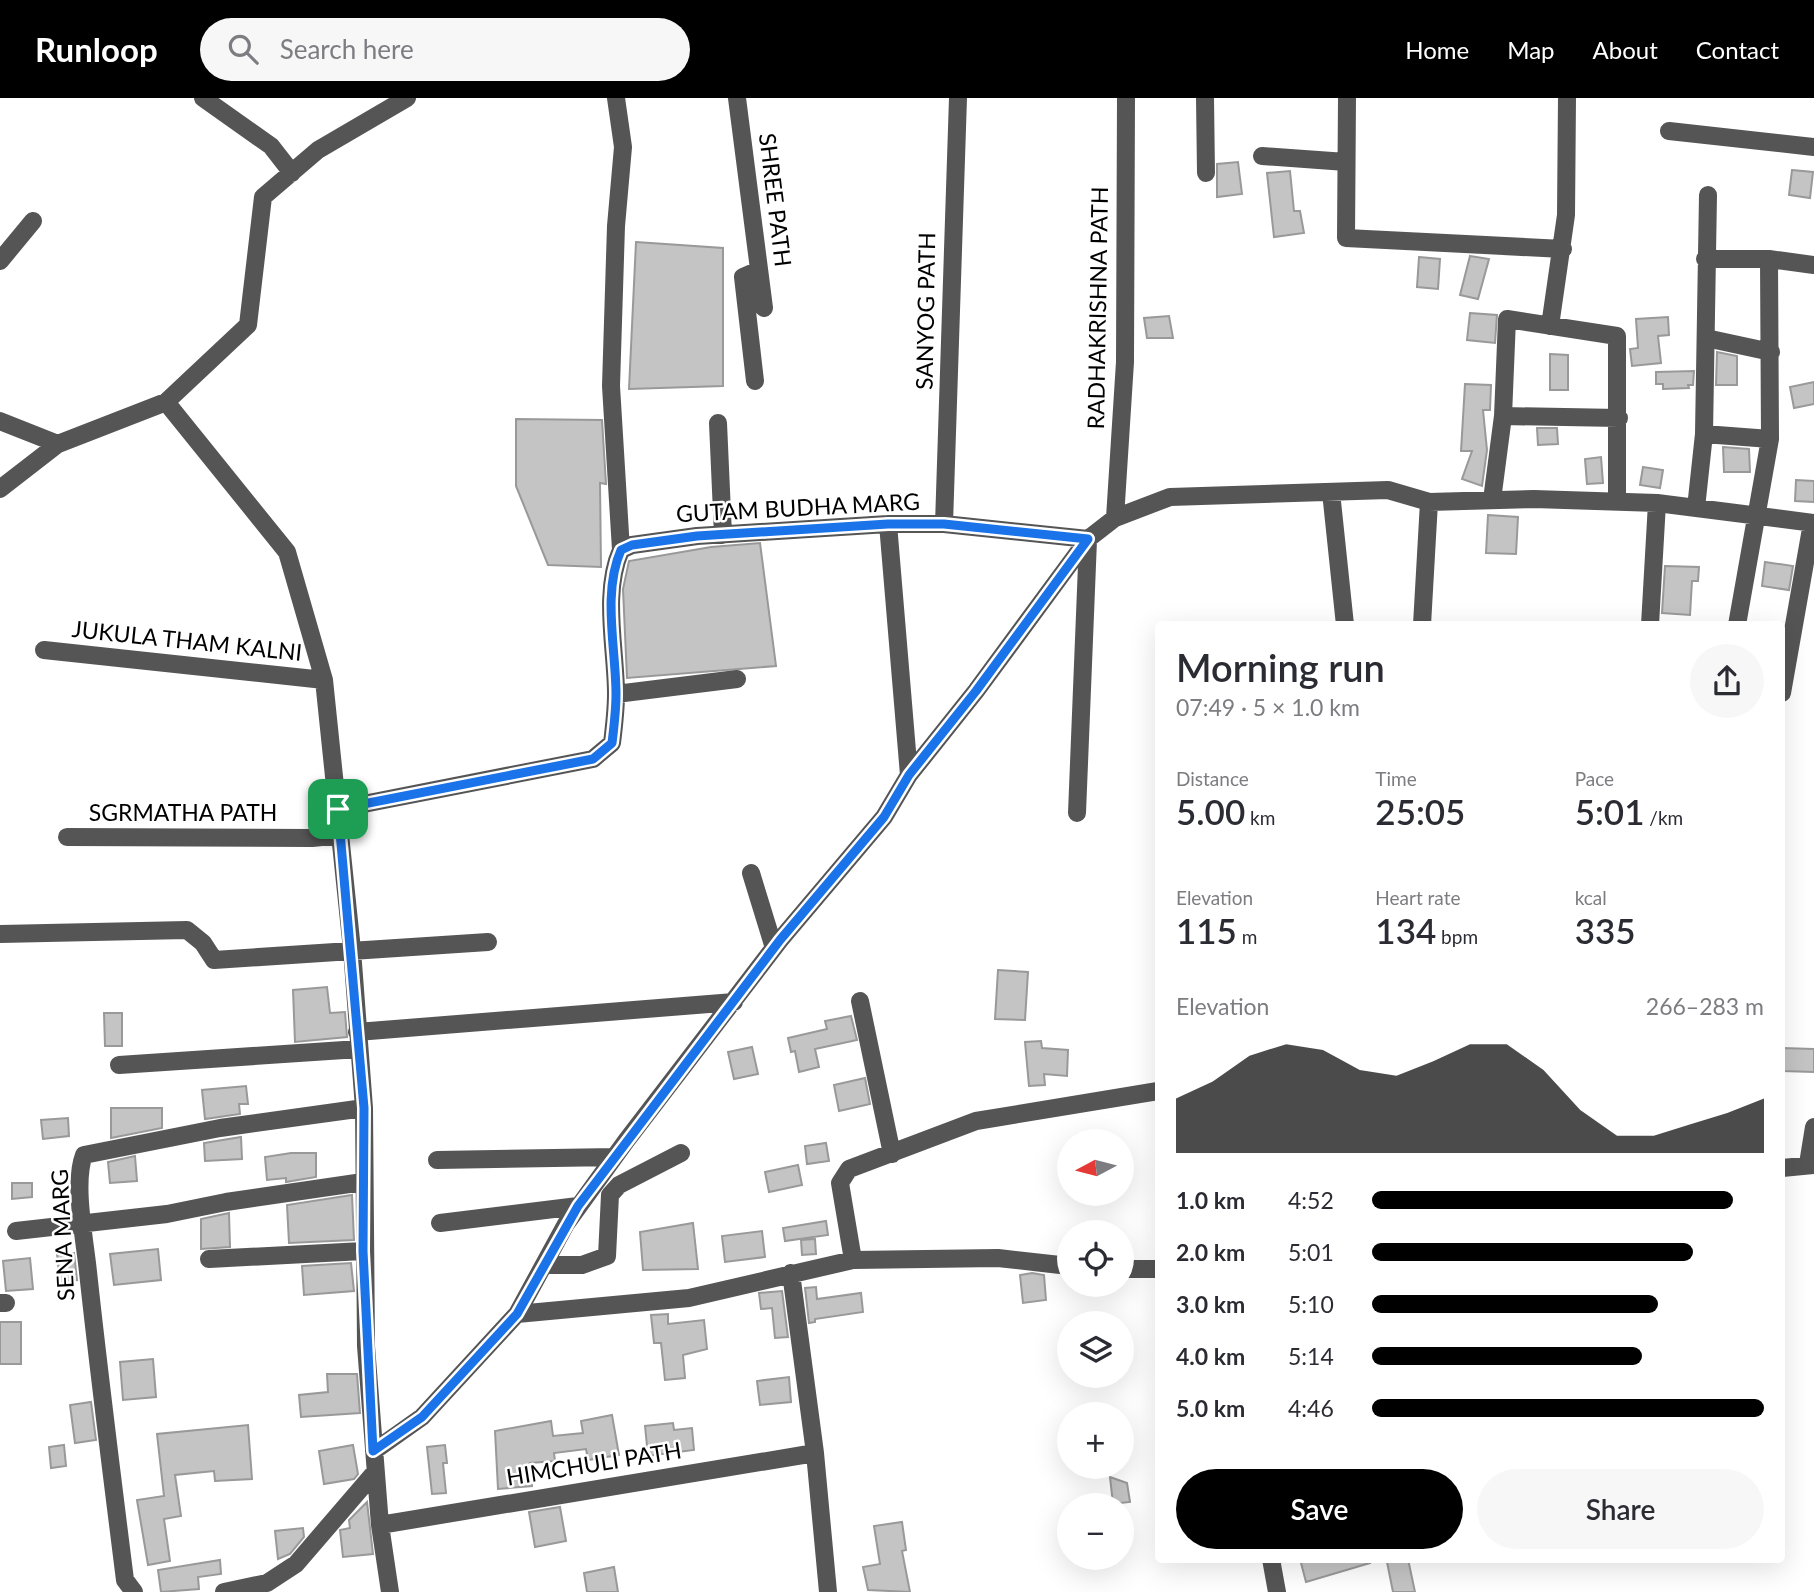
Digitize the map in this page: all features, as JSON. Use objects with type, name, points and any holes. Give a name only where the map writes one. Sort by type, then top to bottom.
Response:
[{"type":"street","points":[[203,98],[271,146],[292,173]]},
{"type":"street","points":[[0,489],[58,444],[166,402],[248,325],[263,197],[318,150],[407,98]]},
{"type":"street","points":[[338,809],[593,759],[612,743],[616,694],[613,662],[613,567],[621,550],[611,386],[616,226],[623,147],[616,98]]},
{"type":"street","name":"SHREE PATH","points":[[737,98],[764,308]]},
{"type":"street","name":"SANYOG PATH","points":[[944,524],[958,98]]},
{"type":"street","name":"RADHAKRISHNA PATH","points":[[1115,518],[1125,362],[1126,98]]},
{"type":"street","points":[[1205,98],[1206,173]]},
{"type":"street","points":[[1347,98],[1346,238],[1563,249]]},
{"type":"street","points":[[1550,326],[1563,249],[1567,98]]},
{"type":"street","points":[[1670,131],[1814,147]]},
{"type":"street","points":[[1262,156],[1346,162]]},
{"type":"street","points":[[1696,508],[1704,434],[1708,195]]},
{"type":"street","points":[[0,261],[33,221]]},
{"type":"street","points":[[1705,259],[1769,259],[1814,265]]},
{"type":"street","points":[[1738,621],[1770,439],[1769,259]]},
{"type":"street","points":[[755,381],[743,277],[759,270]]},
{"type":"street","points":[[1492,500],[1503,416],[1507,319],[1618,336],[1617,501]]},
{"type":"street","points":[[1706,338],[1771,352]]},
{"type":"street","points":[[166,402],[287,552],[324,680],[352,950],[364,1108],[363,1251],[373,1451],[390,1592]]},
{"type":"street","points":[[1503,416],[1619,418]]},
{"type":"street","points":[[0,421],[58,444]]},
{"type":"street","points":[[718,423],[723,535]]},
{"type":"street","points":[[1704,434],[1770,439]]},
{"type":"street","points":[[373,1451],[422,1417],[517,1314],[578,1206],[614,1157],[774,948],[884,817],[909,775],[976,691],[1088,539],[1115,518],[1170,498],[1388,490],[1429,502],[1492,500],[1657,503],[1813,523],[1785,677]]},
{"type":"street","points":[[1331,492],[1345,621]]},
{"type":"street","points":[[1422,621],[1429,502]]},
{"type":"street","points":[[1650,621],[1657,503]]},
{"type":"street","points":[[888,524],[909,775]]},
{"type":"street","name":"GUTAM BUDHA MARG","points":[[621,550],[632,545],[723,535],[888,524],[944,524],[1088,539]]},
{"type":"street","points":[[1077,813],[1088,539]]},
{"type":"street","name":"JUKULA THAM KALNI","points":[[44,650],[324,680]]},
{"type":"street","points":[[616,694],[737,679]]},
{"type":"street","name":"SGRMATHA PATH","points":[[67,837],[312,838],[341,835]]},
{"type":"street","points":[[751,873],[774,948]]},
{"type":"street","points":[[0,934],[187,930],[203,943],[214,960],[488,942]]},
{"type":"street","points":[[860,1001],[892,1154]]},
{"type":"street","points":[[119,1065],[734,1002]]},
{"type":"street","points":[[853,1260],[840,1183],[849,1169],[976,1121],[1155,1091]]},
{"type":"street","name":"SENA MARG","points":[[134,1592],[125,1580],[83,1222],[80,1165],[84,1155],[220,1128],[364,1108]]},
{"type":"street","points":[[1785,1167],[1811,1165],[1814,1127]]},
{"type":"street","points":[[544,1265],[582,1265],[607,1256],[610,1195],[619,1185],[681,1153]]},
{"type":"street","points":[[437,1160],[614,1157]]},
{"type":"street","points":[[16,1231],[167,1214],[226,1202],[363,1182]]},
{"type":"street","points":[[440,1223],[578,1206]]},
{"type":"street","points":[[209,1259],[363,1251]]},
{"type":"street","points":[[517,1314],[689,1298],[853,1260],[998,1258],[1057,1265]]},
{"type":"street","points":[[1134,1269],[1155,1269]]},
{"type":"street","points":[[791,1273],[816,1453],[828,1592]]},
{"type":"street","name":"HIMCHULI PATH","points":[[380,1525],[816,1453]]},
{"type":"street","points":[[224,1592],[267,1583],[296,1564],[375,1472]]},
{"type":"street","points":[[1272,1563],[1277,1592]]},
{"type":"building","points":[[1238,162],[1242,194],[1217,197],[1217,164]]},
{"type":"building","points":[[1792,170],[1813,172],[1810,198],[1789,195]]},
{"type":"building","points":[[1290,171],[1294,211],[1300,211],[1304,233],[1274,237],[1267,173]]},
{"type":"building","points":[[636,242],[723,248],[723,386],[629,389]]},
{"type":"building","points":[[1470,256],[1489,259],[1478,299],[1460,295]]},
{"type":"building","points":[[1419,257],[1440,259],[1438,289],[1417,287]]},
{"type":"building","points":[[1470,313],[1497,315],[1495,343],[1467,340]]},
{"type":"building","points":[[1169,316],[1173,338],[1147,338],[1144,318]]},
{"type":"building","points":[[1668,317],[1669,335],[1658,336],[1661,363],[1632,366],[1630,349],[1638,348],[1636,319]]},
{"type":"building","points":[[1717,352],[1737,356],[1737,385],[1716,385]]},
{"type":"building","points":[[1550,354],[1568,355],[1568,390],[1550,390]]},
{"type":"building","points":[[1694,371],[1693,385],[1688,385],[1689,388],[1663,389],[1663,384],[1656,384],[1656,372]]},
{"type":"building","points":[[1814,382],[1814,404],[1794,408],[1790,387]]},
{"type":"building","points":[[1465,384],[1491,385],[1490,410],[1483,410],[1487,450],[1482,486],[1462,479],[1472,451],[1461,451]]},
{"type":"building","points":[[516,419],[602,420],[606,484],[600,483],[601,567],[548,565],[516,486]]},
{"type":"building","points":[[1537,428],[1557,428],[1558,444],[1538,445]]},
{"type":"building","points":[[1723,447],[1749,449],[1750,472],[1724,472]]},
{"type":"building","points":[[1601,457],[1603,483],[1587,484],[1585,459]]},
{"type":"building","points":[[1643,467],[1663,470],[1660,488],[1640,485]]},
{"type":"building","points":[[1796,480],[1814,481],[1814,502],[1795,501]]},
{"type":"building","points":[[1488,515],[1518,517],[1516,554],[1486,553]]},
{"type":"building","points":[[760,543],[776,666],[627,678],[623,589],[629,561],[711,547]]},
{"type":"building","points":[[1765,562],[1793,566],[1789,590],[1762,586]]},
{"type":"building","points":[[1665,566],[1699,567],[1698,581],[1692,581],[1690,615],[1662,613]]},
{"type":"building","points":[[998,970],[1028,972],[1025,1020],[995,1019]]},
{"type":"building","points":[[327,987],[330,1013],[345,1012],[347,1037],[295,1042],[293,990]]},
{"type":"building","points":[[104,1013],[122,1013],[122,1046],[105,1046]]},
{"type":"building","points":[[851,1016],[857,1040],[815,1049],[819,1067],[799,1072],[795,1051],[791,1052],[788,1038],[827,1029],[825,1021]]},
{"type":"building","points":[[1041,1041],[1042,1048],[1068,1050],[1067,1076],[1044,1074],[1045,1085],[1029,1086],[1025,1042]]},
{"type":"building","points":[[752,1047],[758,1074],[734,1079],[728,1052]]},
{"type":"building","points":[[1785,1048],[1814,1049],[1814,1072],[1785,1071]]},
{"type":"building","points":[[865,1078],[870,1104],[839,1111],[834,1085]]},
{"type":"building","points":[[246,1086],[248,1104],[239,1104],[240,1114],[205,1119],[202,1090]]},
{"type":"building","points":[[111,1108],[162,1108],[162,1128],[111,1138]]},
{"type":"building","points":[[68,1118],[69,1136],[43,1139],[41,1120]]},
{"type":"building","points":[[241,1137],[242,1159],[205,1161],[204,1143]]},
{"type":"building","points":[[826,1143],[829,1161],[807,1164],[805,1146]]},
{"type":"building","points":[[316,1153],[316,1177],[286,1182],[286,1178],[267,1180],[265,1157]]},
{"type":"building","points":[[135,1156],[137,1181],[110,1183],[108,1162]]},
{"type":"building","points":[[798,1165],[802,1185],[769,1192],[765,1172]]},
{"type":"building","points":[[12,1183],[32,1183],[32,1197],[12,1199]]},
{"type":"building","points":[[352,1195],[354,1240],[289,1243],[287,1205]]},
{"type":"building","points":[[229,1213],[230,1247],[201,1249],[201,1219]]},
{"type":"building","points":[[826,1221],[828,1235],[785,1241],[783,1228]]},
{"type":"building","points":[[693,1223],[698,1269],[643,1270],[640,1232]]},
{"type":"building","points":[[762,1231],[765,1257],[725,1262],[722,1236]]},
{"type":"building","points":[[815,1239],[816,1254],[802,1255],[801,1240]]},
{"type":"building","points":[[158,1249],[161,1280],[114,1285],[110,1254]]},
{"type":"building","points":[[74,1253],[77,1280],[60,1282],[57,1254]]},
{"type":"building","points":[[30,1258],[33,1289],[6,1291],[3,1261]]},
{"type":"building","points":[[351,1263],[354,1291],[304,1295],[302,1266]]},
{"type":"building","points":[[1020,1275],[1044,1275],[1046,1300],[1023,1303]]},
{"type":"building","points":[[816,1287],[817,1299],[861,1293],[863,1312],[815,1319],[815,1322],[809,1323],[805,1288]]},
{"type":"building","points":[[782,1291],[788,1337],[775,1338],[772,1308],[761,1309],[759,1293]]},
{"type":"building","points":[[668,1314],[668,1324],[704,1320],[707,1349],[683,1355],[685,1378],[665,1380],[661,1343],[654,1343],[651,1315]]},
{"type":"building","points":[[0,1322],[21,1322],[21,1364],[0,1364]]},
{"type":"building","points":[[153,1359],[156,1397],[123,1400],[120,1362]]},
{"type":"building","points":[[327,1374],[357,1374],[360,1413],[301,1417],[299,1395],[328,1392]]},
{"type":"building","points":[[789,1377],[791,1402],[760,1405],[757,1381]]},
{"type":"building","points":[[91,1402],[96,1440],[75,1443],[70,1405]]},
{"type":"building","points":[[612,1415],[619,1455],[588,1460],[586,1449],[554,1453],[555,1461],[530,1463],[532,1486],[498,1489],[495,1431],[551,1421],[553,1436],[583,1433],[581,1421]]},
{"type":"building","points":[[673,1423],[674,1430],[692,1428],[694,1450],[648,1456],[645,1426]]},
{"type":"building","points":[[248,1425],[252,1479],[215,1481],[214,1471],[175,1475],[181,1516],[164,1519],[170,1561],[148,1565],[137,1500],[164,1496],[157,1434]]},
{"type":"building","points":[[64,1445],[66,1466],[51,1468],[49,1447]]},
{"type":"building","points":[[353,1445],[358,1474],[354,1479],[324,1484],[319,1451]]},
{"type":"building","points":[[445,1445],[447,1463],[443,1463],[446,1493],[432,1494],[427,1447]]},
{"type":"building","points":[[1110,1479],[1127,1483],[1129,1493],[1112,1493]]},
{"type":"building","points":[[367,1502],[373,1554],[343,1557],[340,1530],[350,1528],[349,1520]]},
{"type":"building","points":[[560,1507],[566,1541],[535,1547],[529,1512]]},
{"type":"building","points":[[902,1522],[906,1550],[902,1551],[910,1592],[868,1590],[863,1567],[880,1564],[874,1526]]},
{"type":"building","points":[[303,1528],[304,1537],[290,1554],[278,1559],[275,1531]]},
{"type":"building","points":[[220,1560],[221,1574],[198,1577],[199,1589],[161,1592],[158,1570]]},
{"type":"building","points":[[1301,1563],[1370,1563],[1306,1582]]},
{"type":"building","points":[[1387,1563],[1409,1563],[1415,1592],[1393,1592]]},
{"type":"building","points":[[614,1567],[618,1592],[587,1592],[584,1573]]},
{"type":"route","points":[[888,524],[944,524],[1088,539],[976,691],[909,775],[884,817],[780,940],[578,1206],[517,1314],[471,1367],[422,1417],[373,1451],[363,1251],[364,1108],[338,809],[593,759],[612,743],[616,694],[613,662],[613,567],[621,550],[632,545],[697,536],[888,524]]}]
